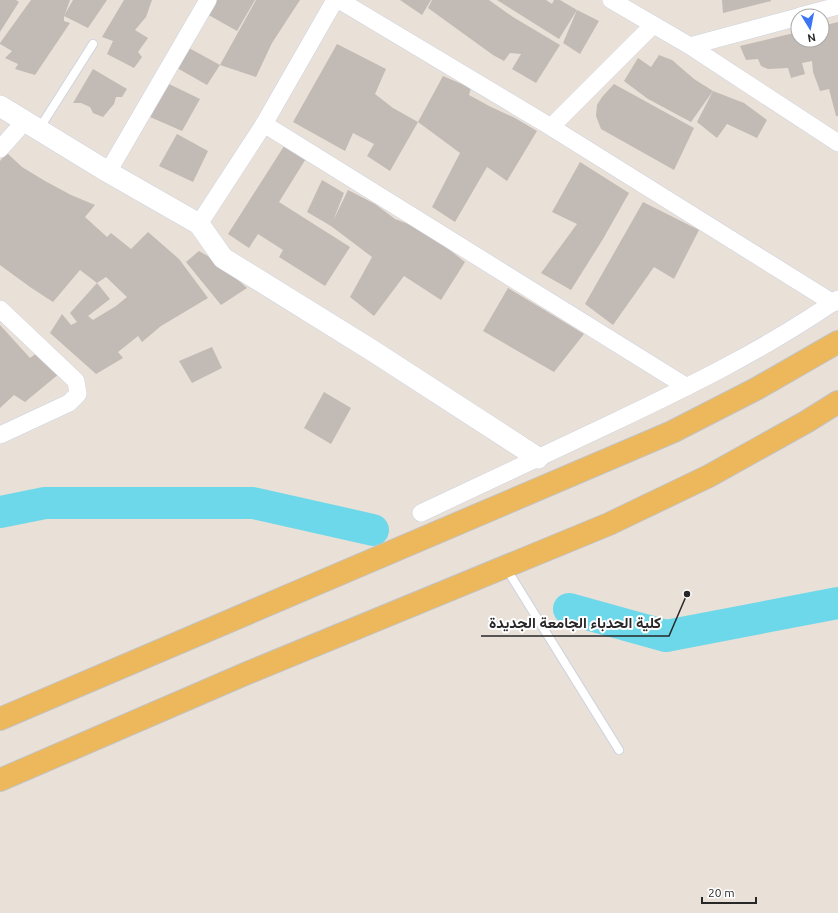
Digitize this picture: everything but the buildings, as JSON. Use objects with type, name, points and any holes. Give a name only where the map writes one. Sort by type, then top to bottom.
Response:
[{"type":"main road","points":[[0,719],[672,432],[756,389],[838,342]]},
{"type":"main road","points":[[0,780],[245,674],[506,568],[609,524],[708,476],[806,422],[838,402]]},
{"type":"street","points":[[199,224],[264,124],[335,0]]},
{"type":"street","points":[[339,0],[551,127],[835,301],[787,332],[687,387],[421,513]]},
{"type":"street","points":[[108,172],[203,1]]},
{"type":"street","points":[[619,2],[653,25],[690,46],[838,143]]},
{"type":"street","points":[[690,46],[790,18]]},
{"type":"street","points":[[551,127],[653,25]]},
{"type":"street","points":[[0,106],[108,172],[199,224],[223,258],[373,351],[538,458]]},
{"type":"street","points":[[264,124],[687,387]]},
{"type":"street","points":[[0,149],[32,125]]},
{"type":"street","points":[[0,309],[76,382],[78,394],[69,403],[0,434]]},
{"type":"lane","points":[[32,125],[93,44]]},
{"type":"lane","points":[[506,568],[619,750]]},
{"type":"waterway","points":[[0,512],[45,503],[253,503],[373,530]]},
{"type":"waterway","points":[[569,609],[666,636],[838,603]]},
{"type":"place","name":"كلية الحدباء الجامعة الجديدة","points":[[687,594]]}]
